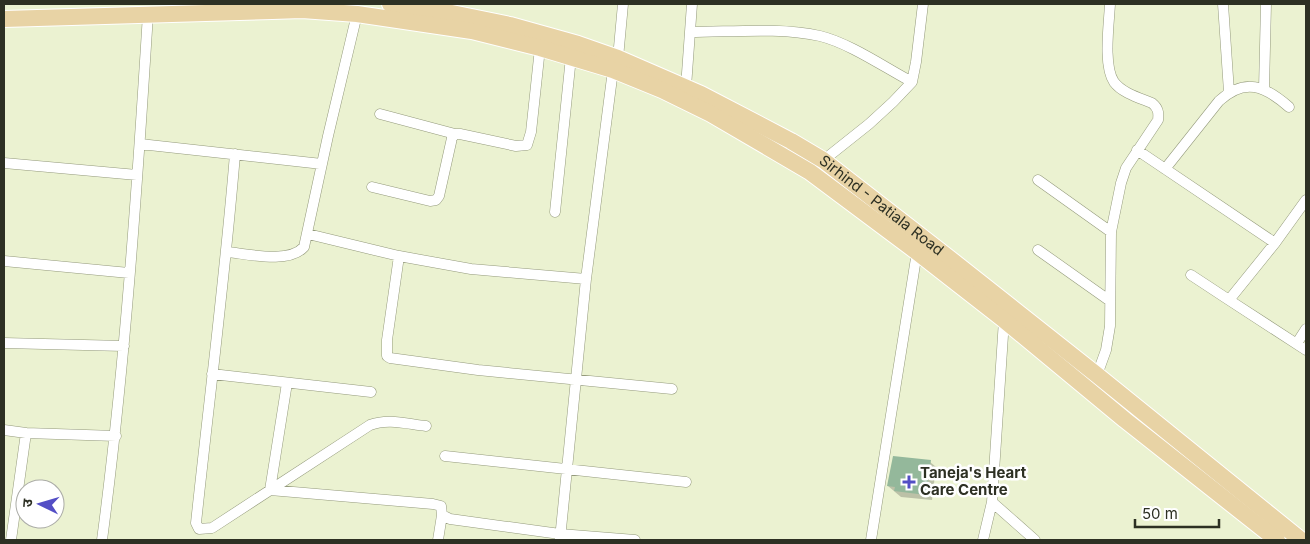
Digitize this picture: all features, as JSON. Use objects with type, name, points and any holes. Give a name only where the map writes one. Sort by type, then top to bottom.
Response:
[{"type":"main road","name":"Sirhind - Patiala Road","points":[[390,4],[447,12],[510,25],[578,44],[615,64],[686,87],[791,141],[823,160],[1098,375],[1301,540]]},
{"type":"main road","points":[[4,18],[302,10],[357,14],[472,31],[571,57],[615,64],[711,114],[810,172],[1004,320],[1125,420],[1277,540]]},
{"type":"street","points":[[560,537],[586,279],[623,4]]},
{"type":"street","points":[[686,87],[692,4]]},
{"type":"street","points":[[810,172],[894,102],[912,82],[923,4]]},
{"type":"street","points":[[1098,375],[1106,350],[1110,326],[1112,232],[1121,183],[1126,168],[1158,120],[1159,113],[1156,106],[1152,103],[1120,87],[1114,82],[1110,74],[1108,63],[1110,4]]},
{"type":"street","points":[[1223,4],[1229,92]]},
{"type":"street","points":[[1264,89],[1266,4]]},
{"type":"street","points":[[102,540],[116,436],[124,346],[148,14]]},
{"type":"street","points":[[227,252],[269,257],[300,253],[304,248],[357,14]]},
{"type":"street","points":[[690,32],[797,32],[821,36],[841,43],[912,82]]},
{"type":"street","points":[[380,114],[455,134],[521,147],[527,145],[531,132],[540,48]]},
{"type":"street","points":[[555,212],[571,57]]},
{"type":"street","points":[[1165,169],[1219,100],[1229,92],[1241,87],[1251,86],[1264,89],[1277,96],[1289,107]]},
{"type":"street","points":[[372,187],[430,201],[436,200],[439,196],[452,138],[455,134]]},
{"type":"street","points":[[140,144],[322,164]]},
{"type":"street","points":[[1137,150],[1275,242]]},
{"type":"street","points":[[235,154],[227,252],[196,526],[198,529],[212,528],[370,425],[380,421],[387,421],[426,426]]},
{"type":"street","points":[[4,163],[137,175]]},
{"type":"street","points":[[1038,180],[1112,232]]},
{"type":"street","points":[[1229,300],[1306,200]]},
{"type":"street","points":[[308,234],[399,256],[471,269],[586,279]]},
{"type":"street","points":[[1038,250],[1110,301]]},
{"type":"street","points":[[871,540],[917,252]]},
{"type":"street","points":[[399,256],[387,340],[387,356],[396,360],[672,389]]},
{"type":"street","points":[[4,261],[129,273]]},
{"type":"street","points":[[1191,275],[1306,350]]},
{"type":"street","points":[[983,540],[992,502],[1004,320]]},
{"type":"street","points":[[1297,343],[1306,328]]},
{"type":"street","points":[[4,343],[124,346]]},
{"type":"street","points":[[212,374],[371,392]]},
{"type":"street","points":[[270,490],[286,383]]},
{"type":"street","points":[[4,430],[26,433],[116,436]]},
{"type":"street","points":[[11,540],[26,433]]},
{"type":"street","points":[[445,456],[686,482]]},
{"type":"street","points":[[270,490],[441,506],[442,515],[438,540]]},
{"type":"street","points":[[992,502],[1035,540]]},
{"type":"street","points":[[442,515],[450,519],[560,537],[635,540]]},
{"type":"building","points":[[893,456],[931,460],[926,495],[894,491],[895,487],[887,486]]},
{"type":"place","name":"Taneja's Heart Care Centre","points":[[909,482]]}]
